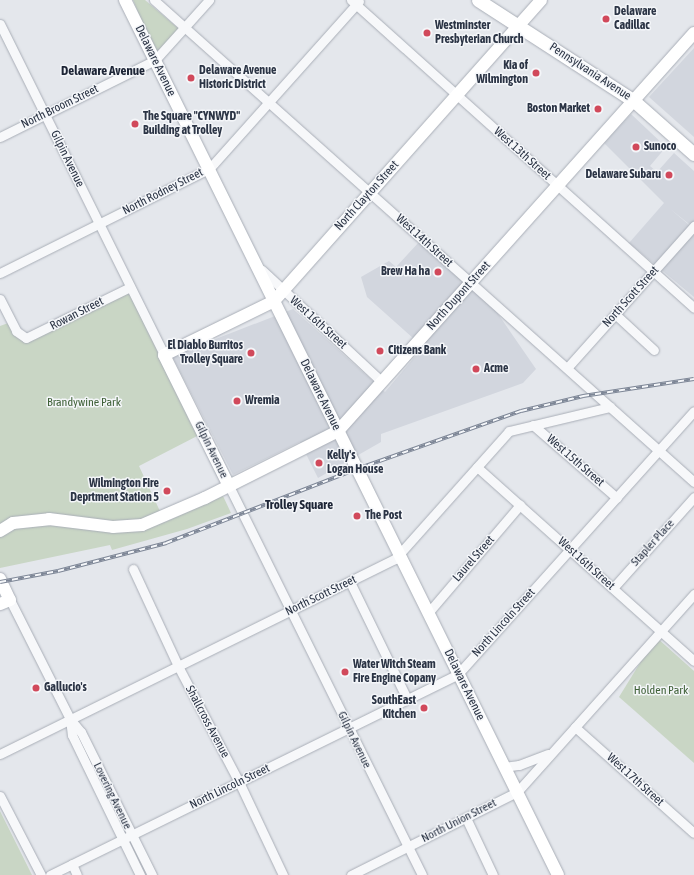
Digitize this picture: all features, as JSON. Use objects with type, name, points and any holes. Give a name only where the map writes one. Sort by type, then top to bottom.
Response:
[{"type":"main road","name":"Pennsylvania Avenue","points":[[478,0],[634,101],[692,150]]},
{"type":"street","name":"Delaware Avenue","points":[[125,0],[558,875]]},
{"type":"street","name":"West 14th Street","points":[[154,0],[694,482]]},
{"type":"street","name":"North Broom Street","points":[[0,137],[155,60],[209,0]]},
{"type":"street","name":"North Clayton Street","points":[[164,355],[274,301],[541,0]]},
{"type":"street","name":"West 13th Street","points":[[355,1],[457,95],[694,308]]},
{"type":"street","name":"North Rodney Street","points":[[0,273],[209,169],[269,102],[355,1]]},
{"type":"street","name":"Gilpin Avenue","points":[[1,26],[422,875]]},
{"type":"street","name":"North Dupont Street","points":[[3,527],[49,519],[113,527],[142,525],[228,486],[338,431],[694,33]]},
{"type":"street","name":"North Scott Street","points":[[567,368],[694,226]]},
{"type":"street","name":"West 16th Street","points":[[255,263],[282,291],[382,382]]},
{"type":"street","name":"Rowan Street","points":[[0,299],[16,331],[22,337],[31,337],[130,287]]},
{"type":"street","points":[[615,314],[654,350]]},
{"type":"street","name":"North Scott Street","points":[[0,754],[290,610],[350,582],[399,555],[509,431],[610,407]]},
{"type":"street","name":"North Lincoln Street","points":[[50,875],[458,674],[694,411]]},
{"type":"street","name":"West 15th Street","points":[[533,425],[617,498]]},
{"type":"street","name":"West 16th Street","points":[[477,467],[694,661]]},
{"type":"street","name":"Stapler Place","points":[[613,588],[694,497]]},
{"type":"street","name":"Laurel Street","points":[[428,613],[520,505]]},
{"type":"street","name":"Shallcross Avenue","points":[[133,569],[178,666],[239,782],[283,875]]},
{"type":"street","name":"Lovering Avenue","points":[[0,579],[5,602],[70,720],[80,732],[127,837],[140,875]]},
{"type":"street","points":[[350,582],[407,699]]},
{"type":"street","name":"North Union Street","points":[[351,875],[517,792],[694,594]]},
{"type":"street","name":"West 17th Street","points":[[575,727],[694,833]]},
{"type":"street","name":"North Union Street","points":[[504,767],[540,759],[553,752]]},
{"type":"street","points":[[0,796],[41,875]]},
{"type":"street","points":[[466,818],[493,875]]},
{"type":"street","name":"Lovering Avenue","points":[[127,837],[152,875]]},
{"type":"street","points":[[72,864],[77,875]]},
{"type":"shaded area","points":[[694,48],[694,137],[649,97]]},
{"type":"shaded area","points":[[631,114],[666,147],[650,166],[657,172],[674,153],[694,171],[694,228],[669,208],[694,229],[694,297],[629,243],[664,203],[604,143]]},
{"type":"shaded area","points":[[419,242],[496,311],[536,369],[523,383],[381,434],[381,442],[318,478],[300,442],[233,475],[172,356],[293,309],[385,392],[423,347],[367,297],[361,277],[389,261],[396,267]]},
{"type":"green space","points":[[133,0],[145,0],[185,34],[156,56]]},
{"type":"green space","name":"Brandywine Park","points":[[130,287],[203,433],[139,466],[165,522],[223,496],[231,513],[187,529],[112,550],[110,545],[0,568],[0,326],[11,322],[22,337]]},
{"type":"green space","name":"Holden Park","points":[[656,637],[694,671],[694,763],[619,697]]},
{"type":"green space","points":[[0,811],[32,875],[0,875]]},
{"type":"railway","points":[[0,582],[58,571],[166,543],[357,469],[521,411],[583,396],[694,379]]},
{"type":"place","name":"Delaware Cadillac","points":[[606,19]]},
{"type":"place","name":"Westminster Presbyterian Church","points":[[427,33]]},
{"type":"place","name":"Kia of Wilmington","points":[[536,73]]},
{"type":"place","name":"Delaware Avenue Historic District","points":[[191,78]]},
{"type":"place","name":"Boston Market","points":[[598,109]]},
{"type":"place","name":"The Square \"CYNWYD\" Building at Trolley","points":[[135,124]]},
{"type":"place","name":"Sunoco","points":[[636,147]]},
{"type":"place","name":"Delaware Subaru","points":[[669,175]]},
{"type":"place","name":"Brew Ha ha","points":[[438,272]]},
{"type":"place","name":"Citizens Bank","points":[[380,351]]},
{"type":"place","name":"El Diablo Burritos Trolley Square","points":[[251,353]]},
{"type":"place","name":"Acme","points":[[476,369]]},
{"type":"place","name":"Wremia","points":[[237,401]]},
{"type":"place","name":"Kelly's Logan House","points":[[319,463]]},
{"type":"place","name":"Wilmington Fire Deprtment Station 5","points":[[167,491]]},
{"type":"place","name":"The Post","points":[[357,516]]},
{"type":"place","name":"Water Witch Steam Fire Engine Copany","points":[[345,672]]},
{"type":"place","name":"Gallucio's","points":[[36,688]]},
{"type":"place","name":"SouthEast Kitchen","points":[[424,708]]},
{"type":"district","name":"Delaware Avenue","points":[[103,71]]},
{"type":"district","name":"Trolley Square","points":[[299,505]]}]
